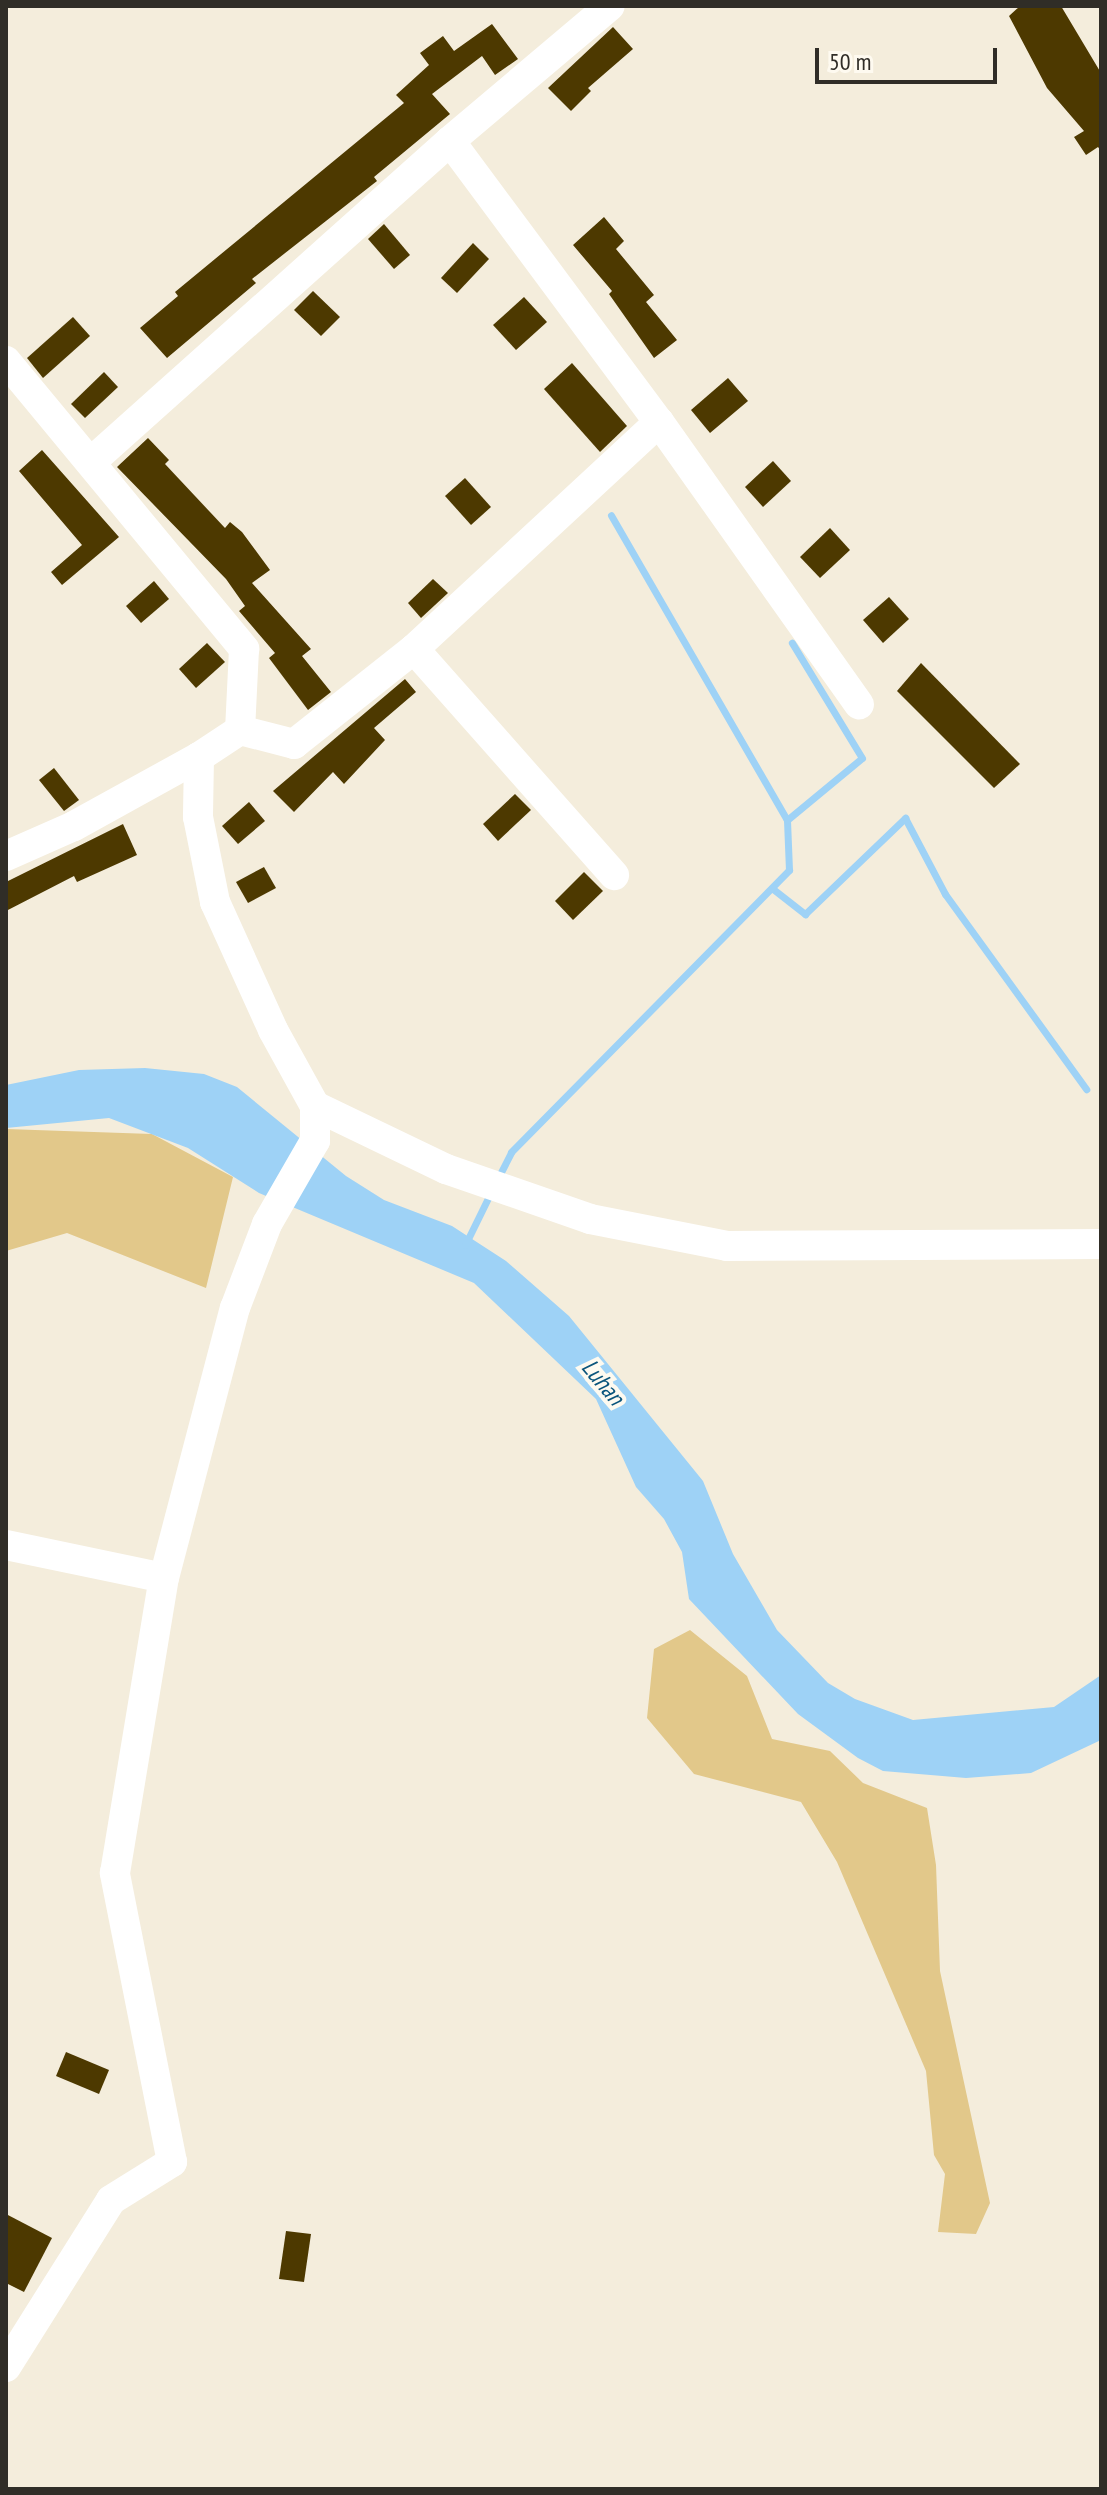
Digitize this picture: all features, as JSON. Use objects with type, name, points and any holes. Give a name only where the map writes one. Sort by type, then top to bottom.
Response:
[{"type":"street","points":[[91,462],[450,141],[610,6]]},
{"type":"street","points":[[450,141],[659,422],[859,704]]},
{"type":"street","points":[[6,361],[244,649],[240,730]]},
{"type":"street","points":[[6,856],[74,826],[199,757],[240,730],[294,744],[414,649],[659,422]]},
{"type":"street","points":[[414,649],[614,875]]},
{"type":"street","points":[[6,2367],[111,2200],[172,2162],[115,1873],[164,1578],[235,1308],[267,1224],[315,1141],[315,1106],[273,1030],[215,902],[198,817],[199,757]]},
{"type":"street","points":[[315,1106],[446,1169],[590,1219],[727,1246],[1101,1244]]},
{"type":"street","points":[[6,1545],[164,1578]]},
{"type":"shaded area","points":[[6,1129],[152,1134],[233,1177],[206,1288],[67,1233],[6,1251]]},
{"type":"shaded area","points":[[690,1630],[747,1676],[772,1739],[830,1751],[863,1783],[927,1808],[936,1865],[940,1971],[990,2203],[976,2234],[938,2232],[945,2174],[934,2155],[926,2071],[837,1862],[801,1802],[694,1774],[647,1718],[654,1649]]},
{"type":"water","name":"Luhan","points":[[145,1068],[204,1074],[237,1087],[346,1176],[384,1200],[452,1226],[506,1261],[569,1316],[703,1481],[733,1554],[777,1630],[828,1683],[855,1699],[913,1720],[1054,1707],[1101,1675],[1101,1740],[1031,1773],[966,1778],[883,1771],[858,1758],[798,1714],[689,1599],[682,1552],[664,1519],[636,1487],[596,1399],[474,1283],[259,1193],[188,1148],[109,1118],[6,1128],[6,1085],[79,1070]]},
{"type":"building","points":[[1020,6],[1061,6],[1101,73],[1101,151],[1098,147],[1086,155],[1074,137],[1084,131],[1047,88],[1009,16]]},
{"type":"building","points":[[492,24],[518,59],[495,75],[482,56],[432,94],[450,114],[374,177],[377,181],[252,279],[256,283],[167,358],[140,328],[178,296],[175,292],[404,103],[396,95],[429,65],[420,53],[443,36],[454,51]]},
{"type":"building","points":[[613,27],[633,49],[588,88],[591,91],[571,111],[548,88]]},
{"type":"building","points":[[604,217],[624,241],[616,249],[654,295],[646,302],[677,340],[654,358],[609,294],[612,291],[573,245]]},
{"type":"building","points":[[384,224],[410,255],[394,269],[368,239]]},
{"type":"building","points":[[473,243],[489,259],[457,293],[441,278]]},
{"type":"building","points":[[313,291],[340,317],[321,336],[294,310]]},
{"type":"building","points":[[524,297],[547,322],[516,350],[493,325]]},
{"type":"building","points":[[73,317],[90,336],[43,378],[27,358]]},
{"type":"building","points":[[572,363],[627,426],[600,452],[544,389]]},
{"type":"building","points":[[104,372],[118,387],[85,418],[71,404]]},
{"type":"building","points":[[728,378],[748,401],[710,433],[691,410]]},
{"type":"building","points":[[148,438],[169,460],[165,464],[225,528],[230,522],[242,532],[270,570],[252,583],[311,649],[302,656],[331,692],[308,710],[269,658],[275,653],[239,611],[245,606],[226,579],[117,467]]},
{"type":"building","points":[[42,450],[119,537],[62,585],[51,572],[82,545],[19,471]]},
{"type":"building","points":[[773,461],[791,481],[763,507],[745,487]]},
{"type":"building","points":[[465,478],[491,507],[471,525],[445,496]]},
{"type":"building","points":[[830,528],[850,550],[820,578],[800,557]]},
{"type":"building","points":[[433,579],[448,593],[421,618],[408,603]]},
{"type":"building","points":[[154,581],[169,599],[141,623],[126,606]]},
{"type":"building","points":[[889,597],[909,619],[883,643],[863,620]]},
{"type":"building","points":[[207,643],[225,662],[196,688],[179,669]]},
{"type":"building","points":[[921,663],[1020,764],[994,788],[897,691]]},
{"type":"building","points":[[405,679],[416,692],[374,728],[385,740],[344,784],[333,772],[294,812],[273,791]]},
{"type":"building","points":[[54,768],[79,800],[64,811],[39,780]]},
{"type":"building","points":[[515,794],[531,810],[498,841],[483,824]]},
{"type":"building","points":[[249,802],[265,821],[238,844],[222,826]]},
{"type":"building","points":[[123,824],[137,855],[77,882],[74,876],[6,911],[6,882]]},
{"type":"building","points":[[264,867],[276,888],[248,903],[236,882]]},
{"type":"building","points":[[584,872],[603,891],[573,920],[555,901]]},
{"type":"building","points":[[66,2052],[109,2070],[99,2094],[56,2076]]},
{"type":"building","points":[[6,2214],[52,2238],[24,2292],[6,2283]]},
{"type":"building","points":[[286,2231],[311,2234],[304,2282],[279,2279]]},
{"type":"waterway","points":[[497,1180],[511,1152],[789,870],[787,820],[611,515]]},
{"type":"waterway","points":[[787,820],[862,758],[792,643]]},
{"type":"waterway","points":[[773,889],[805,914],[905,818],[945,894],[1086,1089]]},
{"type":"waterway","points":[[465,1245],[491,1192]]}]
